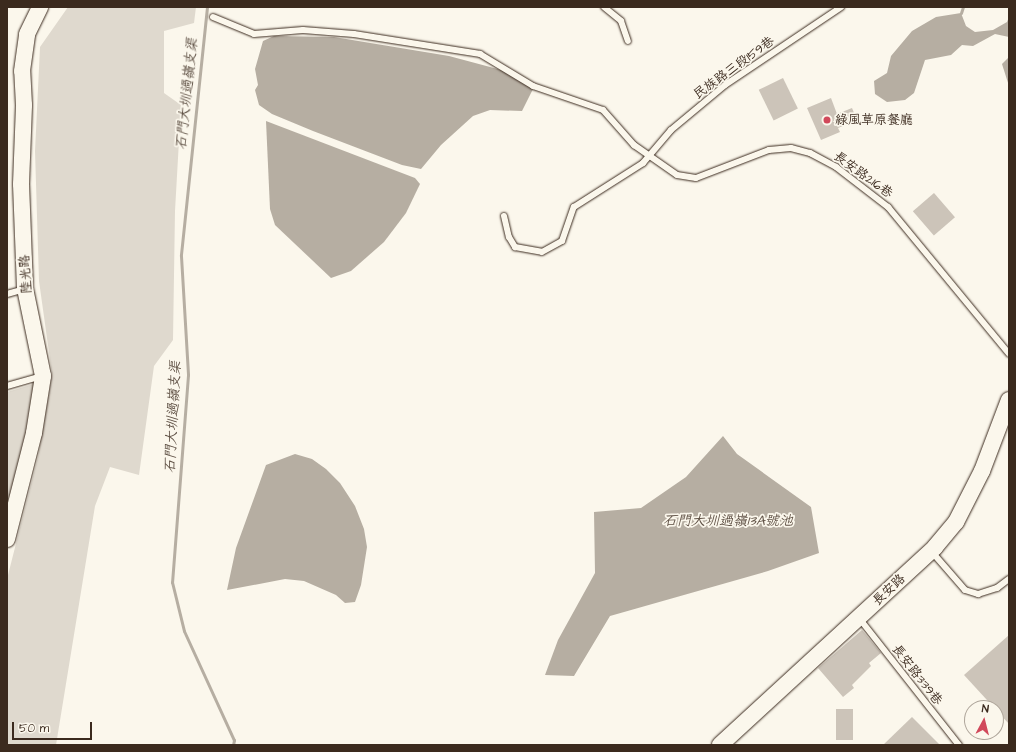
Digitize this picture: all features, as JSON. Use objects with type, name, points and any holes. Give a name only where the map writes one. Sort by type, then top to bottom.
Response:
[{"type":"street","name":"陸光路","points":[[7,539],[34,433],[43,376],[25,288],[21,184],[24,105],[22,71],[27,34],[40,7]]},
{"type":"street","name":"長安路","points":[[720,745],[931,550],[956,522],[982,471],[1009,400]]},
{"type":"lane","points":[[604,7],[621,21],[628,41]]},
{"type":"lane","name":"民族路三段159巷","points":[[504,216],[509,237],[515,247],[542,252],[562,242],[574,206],[642,163],[671,130],[725,85],[842,7]]},
{"type":"lane","name":"長安路216巷","points":[[214,17],[254,34],[310,30],[354,34],[480,54],[533,86],[603,110],[634,145],[677,175],[696,178],[769,150],[791,148],[810,154],[836,167],[888,207],[1009,354]]},
{"type":"lane","points":[[7,294],[25,288]]},
{"type":"lane","points":[[7,386],[43,376]]},
{"type":"lane","points":[[931,550],[965,590],[978,594],[997,588],[1009,579]]},
{"type":"lane","name":"長安路339巷","points":[[859,618],[960,745]]},
{"type":"shaded area","points":[[68,7],[196,7],[194,23],[164,31],[164,93],[181,105],[175,211],[173,340],[154,366],[139,475],[110,467],[95,506],[56,745],[7,745],[7,579],[38,457],[52,374],[39,281],[35,151],[40,47]]},
{"type":"shaded area","points":[[37,383],[29,430],[7,513],[7,392]]},
{"type":"water","points":[[961,13],[966,26],[975,32],[993,30],[1007,22],[1009,17],[1009,37],[995,34],[973,46],[962,45],[951,55],[925,60],[914,93],[905,100],[887,102],[875,94],[874,81],[887,73],[891,56],[912,31],[936,17]]},
{"type":"water","points":[[274,36],[334,37],[449,56],[505,71],[534,87],[522,111],[490,110],[473,116],[441,145],[421,169],[402,165],[313,131],[272,114],[259,105],[255,90],[258,85],[255,69],[263,41]]},
{"type":"water","points":[[1009,57],[1009,86],[1002,64]]},
{"type":"water","points":[[266,121],[415,178],[420,184],[406,213],[384,242],[351,271],[331,278],[275,225],[270,209]]},
{"type":"water","name":"石門大圳過嶺13A號池","points":[[723,436],[737,454],[811,507],[819,553],[768,571],[610,616],[574,676],[545,675],[558,640],[595,573],[594,512],[641,508],[686,477]]},
{"type":"water","points":[[295,454],[312,459],[326,469],[340,483],[355,506],[364,529],[367,547],[361,585],[355,602],[345,603],[336,595],[304,581],[285,579],[227,590],[236,548],[266,465]]},
{"type":"building","points":[[783,78],[798,109],[774,120],[759,90]]},
{"type":"building","points":[[831,98],[837,114],[852,108],[857,120],[838,128],[840,132],[821,140],[807,108]]},
{"type":"building","points":[[934,193],[955,217],[934,236],[913,211]]},
{"type":"building","points":[[862,630],[881,653],[869,663],[871,666],[852,685],[854,688],[843,697],[818,668]]},
{"type":"building","points":[[1009,635],[1009,724],[1004,719],[1004,700],[987,700],[964,675]]},
{"type":"building","points":[[836,709],[853,709],[853,740],[836,740]]},
{"type":"building","points":[[912,717],[940,745],[883,745]]},
{"type":"waterway","name":"石門大圳過嶺支渠","points":[[207,7],[181,256],[188,375],[172,582],[184,631],[234,740],[233,745]]},
{"type":"waterway","points":[[961,13],[963,7]]},
{"type":"place","name":"綠風草原餐廳","points":[[827,120]]}]
